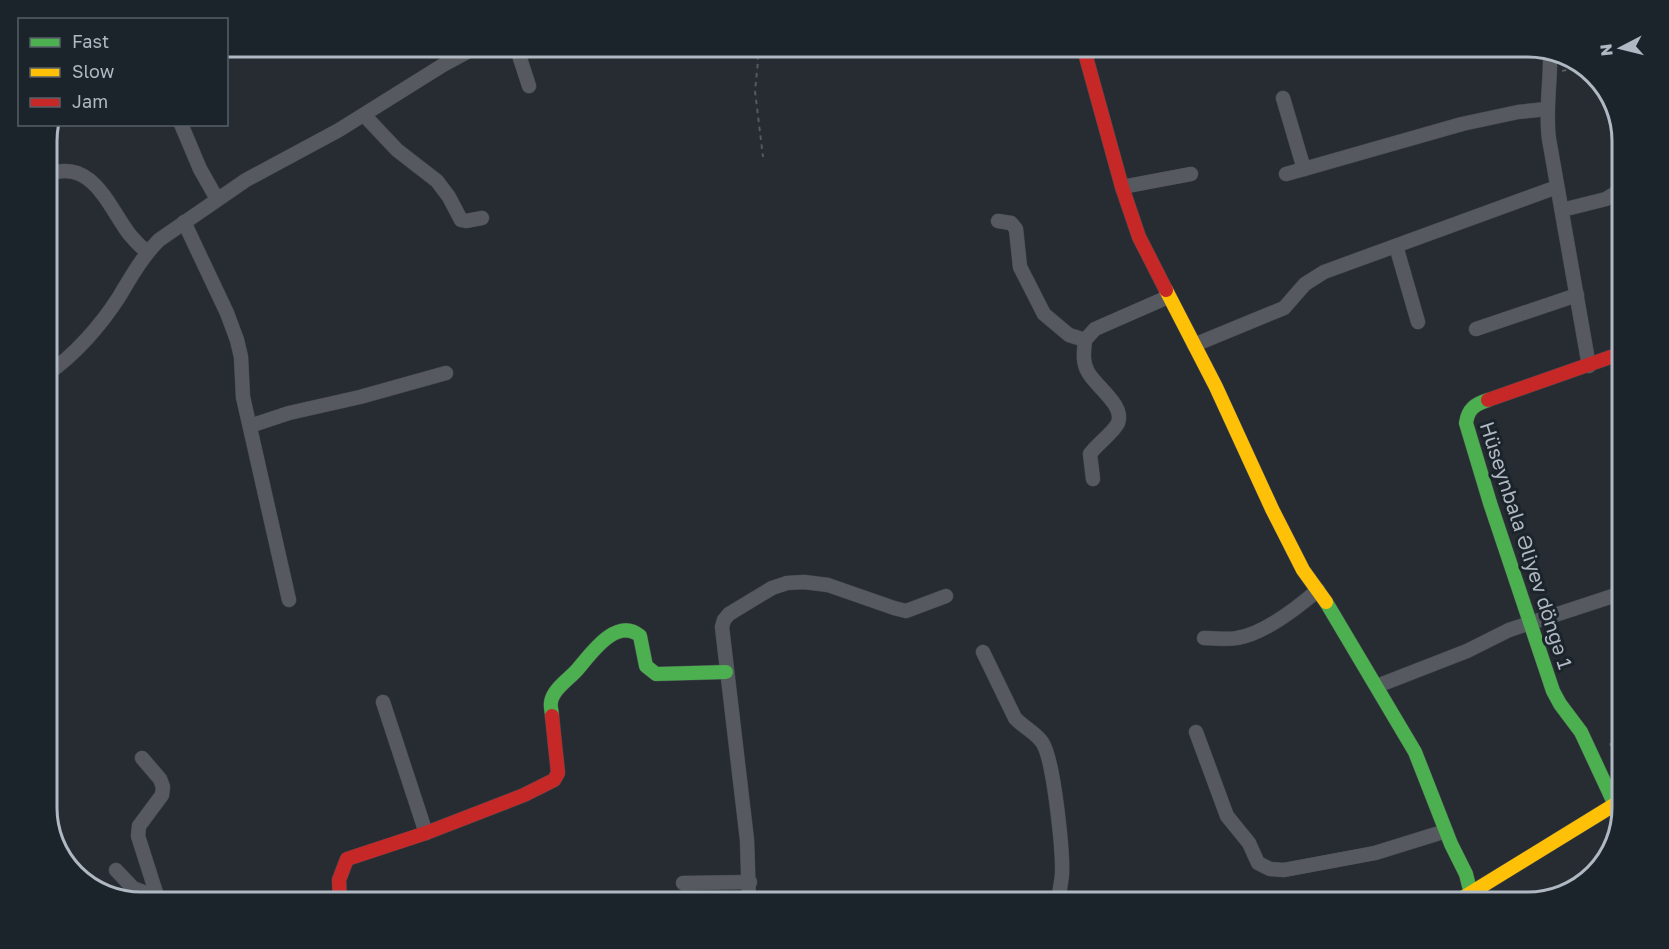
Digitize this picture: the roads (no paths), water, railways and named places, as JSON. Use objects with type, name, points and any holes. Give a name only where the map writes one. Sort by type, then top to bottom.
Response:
[{"type":"street","points":[[57,367],[104,319],[147,252],[159,240],[246,180],[339,130],[457,57]]},
{"type":"street","points":[[520,57],[529,86]]},
{"type":"street","points":[[1086,57],[1122,187],[1139,237],[1242,442],[1303,570],[1318,590],[1415,752],[1446,831],[1466,874],[1470,892]]},
{"type":"street","points":[[1550,60],[1547,109],[1549,139],[1589,366]]},
{"type":"street","points":[[1283,98],[1304,169]]},
{"type":"street","points":[[1286,174],[1462,124],[1518,112],[1547,109]]},
{"type":"street","points":[[364,115],[397,150],[437,181],[449,197],[461,220],[482,218]]},
{"type":"street","points":[[182,126],[200,169],[217,199]]},
{"type":"street","points":[[57,173],[68,171],[81,175],[97,186],[106,196],[131,236],[147,252]]},
{"type":"street","points":[[1122,187],[1191,174]]},
{"type":"street","points":[[1194,345],[1284,308],[1305,284],[1324,272],[1557,187]]},
{"type":"street","points":[[1562,210],[1606,200],[1612,196]]},
{"type":"street","points":[[998,221],[1011,223],[1016,229],[1020,267],[1044,314],[1070,335],[1085,340]]},
{"type":"street","points":[[184,222],[237,340],[241,357],[243,397],[289,600]]},
{"type":"street","points":[[1396,246],[1418,322]]},
{"type":"street","points":[[1476,328],[1577,294]]},
{"type":"street","points":[[1093,479],[1090,454],[1118,424],[1119,416],[1116,406],[1088,374],[1084,364],[1085,340],[1095,329],[1168,297]]},
{"type":"street","name":"Hüseynbala Əliyev döngə 1","points":[[1612,356],[1476,404],[1467,414],[1466,423],[1529,623],[1560,704],[1581,732],[1612,789]]},
{"type":"street","points":[[250,426],[289,413],[360,397],[446,373]]},
{"type":"street","points":[[750,892],[747,840],[726,672],[722,627],[724,620],[729,614],[772,588],[787,583],[804,582],[828,585],[906,611],[946,596]]},
{"type":"street","points":[[1204,638],[1236,638],[1252,634],[1297,608],[1318,590]]},
{"type":"street","points":[[1377,686],[1467,651],[1509,630],[1612,596]]},
{"type":"street","points":[[339,892],[340,870],[346,859],[426,833],[524,795],[554,780],[558,773],[551,702],[554,693],[579,668],[601,640],[619,632],[629,630],[635,632],[641,638],[645,666],[649,672],[656,674],[726,672]]},
{"type":"street","points":[[983,652],[1015,718],[1035,735],[1046,750],[1055,793],[1062,874],[1060,892]]},
{"type":"street","points":[[383,702],[426,833]]},
{"type":"street","points":[[1196,732],[1227,816],[1249,843],[1258,862],[1270,869],[1284,870],[1375,853],[1446,831]]},
{"type":"street","points":[[142,758],[160,779],[163,787],[162,795],[139,826],[138,836],[156,892]]},
{"type":"street","points":[[1481,892],[1612,807]]},
{"type":"street","points":[[116,870],[133,888],[141,892]]},
{"type":"street","points":[[683,883],[750,882]]}]
